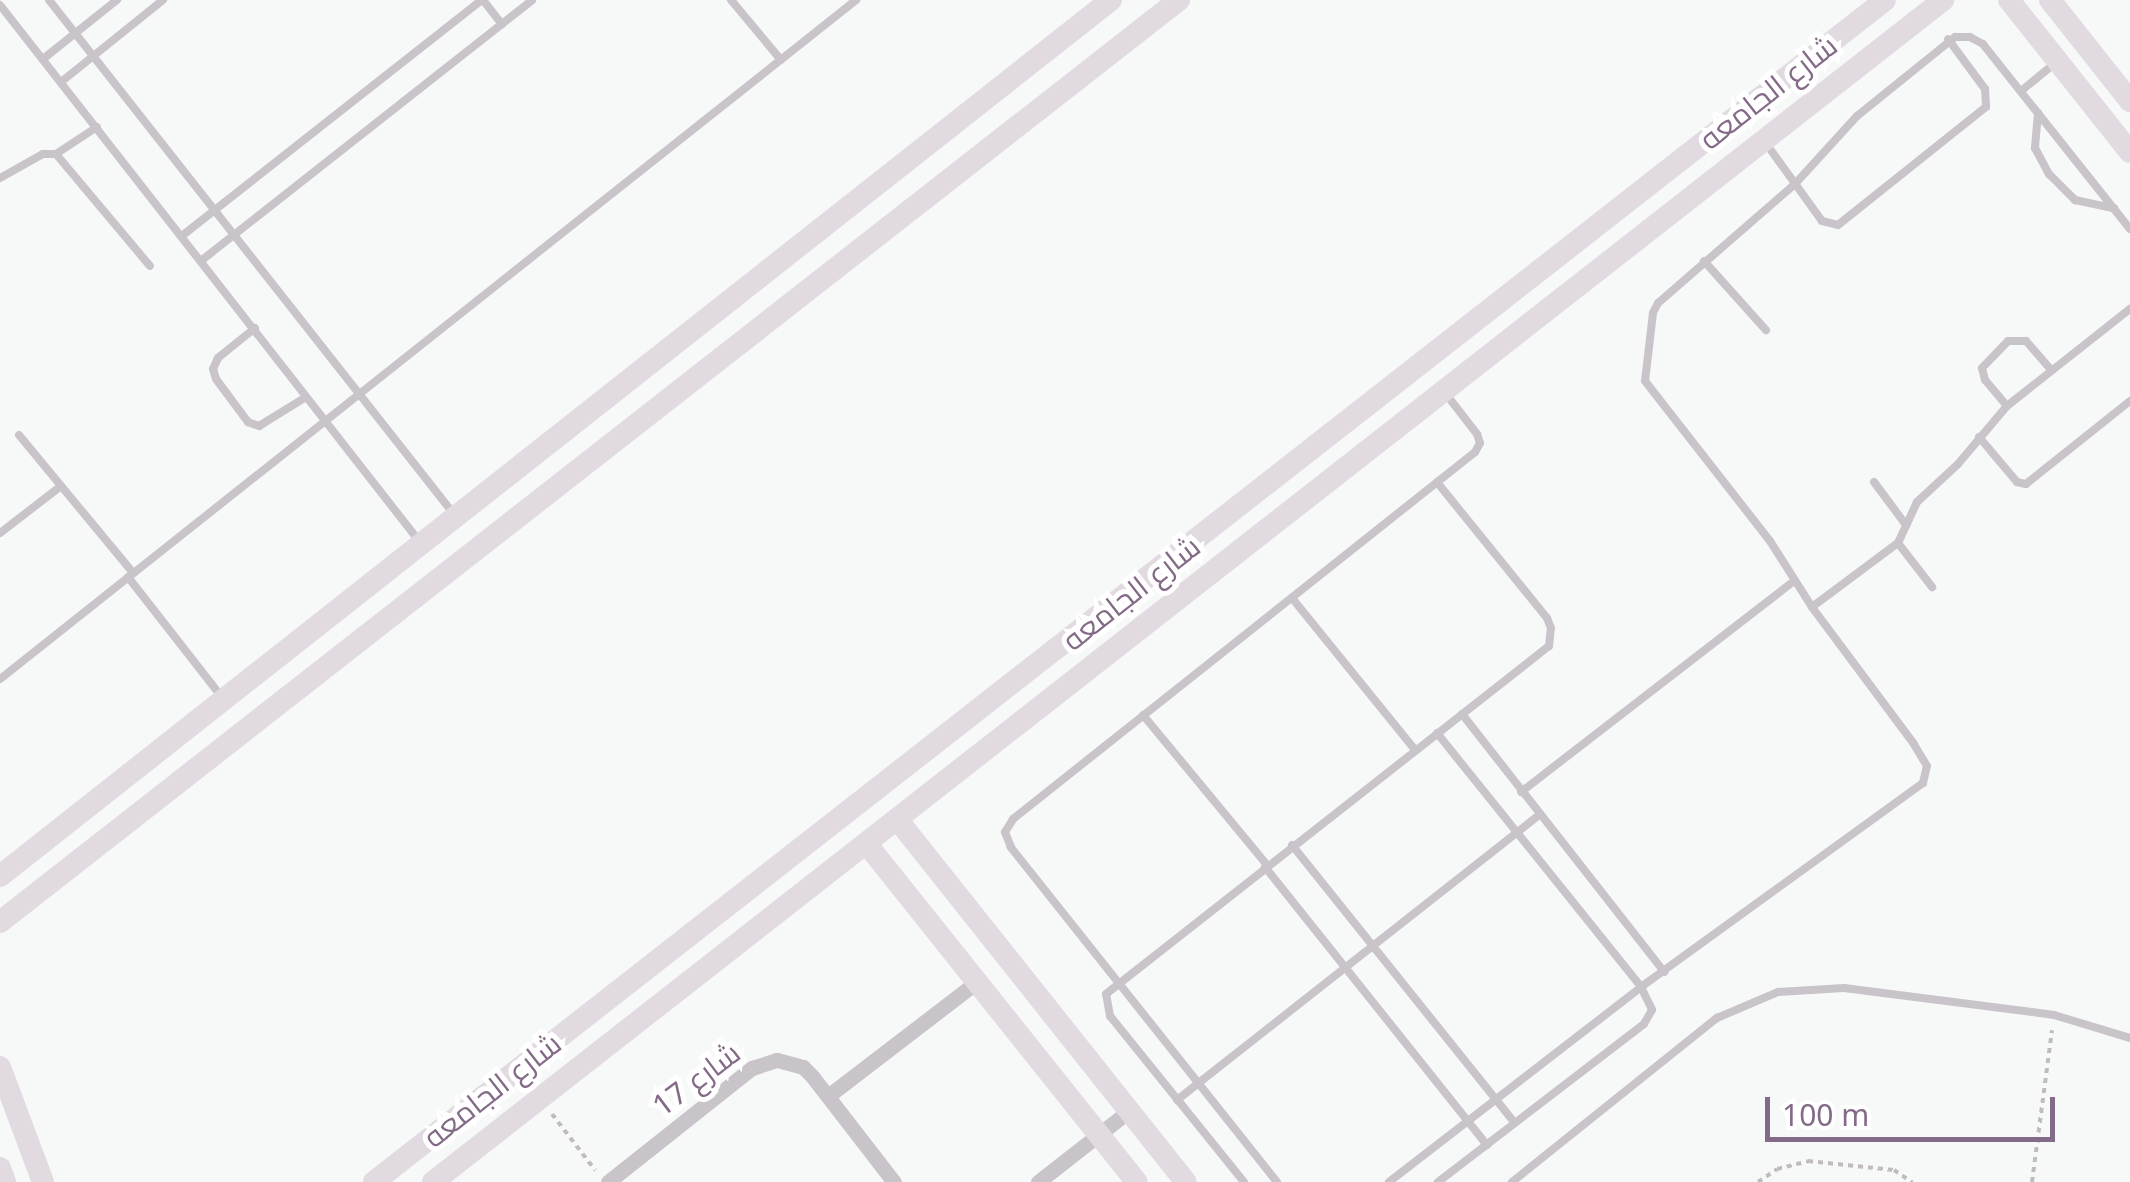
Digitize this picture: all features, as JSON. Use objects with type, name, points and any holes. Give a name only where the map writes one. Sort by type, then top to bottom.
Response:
[{"type":"main road","points":[[0,876],[1110,0]]},
{"type":"main road","points":[[0,922],[1179,0]]},
{"type":"main road","name":"شارع الجامعه","points":[[374,1182],[1242,508],[1886,0]]},
{"type":"main road","name":"شارع الجامعه","points":[[433,1182],[1942,0]]},
{"type":"main road","points":[[2009,0],[2130,152]]},
{"type":"main road","points":[[2050,0],[2122,76],[2130,101]]},
{"type":"main road","points":[[1242,508],[1262,533]]},
{"type":"main road","points":[[456,517],[480,547]]},
{"type":"main road","points":[[422,544],[446,574]]},
{"type":"main road","points":[[125,778],[147,806]]},
{"type":"main road","points":[[897,819],[1186,1182]]},
{"type":"main road","points":[[866,844],[1137,1182]]},
{"type":"main road","points":[[0,1067],[44,1182]]},
{"type":"main road","points":[[0,1168],[5,1182]]},
{"type":"street","points":[[828,1096],[975,982]]},
{"type":"street","name":"شارع 17","points":[[606,1182],[764,1062],[777,1060],[802,1067],[894,1182]]},
{"type":"street","points":[[1038,1182],[1129,1111]]},
{"type":"lane","points":[[49,0],[456,517]]},
{"type":"lane","points":[[43,59],[118,0]]},
{"type":"lane","points":[[60,82],[163,0]]},
{"type":"lane","points":[[183,235],[482,0],[502,24]]},
{"type":"lane","points":[[202,260],[532,0]]},
{"type":"lane","points":[[732,0],[781,60]]},
{"type":"lane","points":[[0,679],[856,0]]},
{"type":"lane","points":[[0,5],[422,544]]},
{"type":"lane","points":[[1390,1182],[1641,987],[1923,782],[1927,766],[1914,744],[1812,607],[1770,541],[1646,381],[1655,308],[1795,184],[1857,116],[1948,40],[1963,36],[1978,40],[2130,229]]},
{"type":"lane","points":[[1764,140],[1822,221],[1838,225],[1982,112],[1987,101],[1985,88],[1948,40]]},
{"type":"lane","points":[[2020,91],[2058,61]]},
{"type":"lane","points":[[2038,113],[2034,148],[2048,174],[2075,200],[2114,208]]},
{"type":"lane","points":[[0,178],[43,154],[56,154],[97,127]]},
{"type":"lane","points":[[56,154],[150,266]]},
{"type":"lane","points":[[1704,261],[1766,330]]},
{"type":"lane","points":[[1812,607],[1898,543],[1917,502],[1958,464],[2007,406],[2130,309]]},
{"type":"lane","points":[[255,328],[218,358],[216,379],[248,422],[259,426],[306,396]]},
{"type":"lane","points":[[2007,406],[1984,380],[1982,368],[2008,341],[2026,341],[2050,369]]},
{"type":"lane","points":[[1277,1182],[1010,847],[1005,832],[1012,819],[1437,482],[1480,443],[1443,391]]},
{"type":"lane","points":[[1979,437],[2017,482],[2026,484],[2130,401]]},
{"type":"lane","points":[[19,435],[224,700]]},
{"type":"lane","points":[[1244,1182],[1106,1009],[1106,994],[1549,646],[1551,628],[1437,482]]},
{"type":"lane","points":[[1874,482],[1906,524]]},
{"type":"lane","points":[[0,533],[61,486]]},
{"type":"lane","points":[[1898,543],[1932,587]]},
{"type":"lane","points":[[1521,792],[1794,580]]},
{"type":"lane","points":[[1292,598],[1415,750]]},
{"type":"lane","points":[[1462,714],[1664,972]]},
{"type":"lane","points":[[1143,715],[1487,1145]]},
{"type":"lane","points":[[1437,733],[1641,987],[1652,1010],[1644,1024],[1438,1182]]},
{"type":"lane","points":[[1178,1100],[1539,815]]},
{"type":"lane","points":[[1292,845],[1515,1123]]},
{"type":"lane","points":[[1512,1182],[1717,1018],[1778,992],[1844,988],[2054,1015],[2130,1038]]},
{"type":"path","points":[[2032,1182],[2054,1015]]},
{"type":"path","points":[[540,1098],[606,1182]]},
{"type":"path","points":[[1758,1182],[1777,1169],[1808,1161],[1894,1170],[1912,1182]]}]
